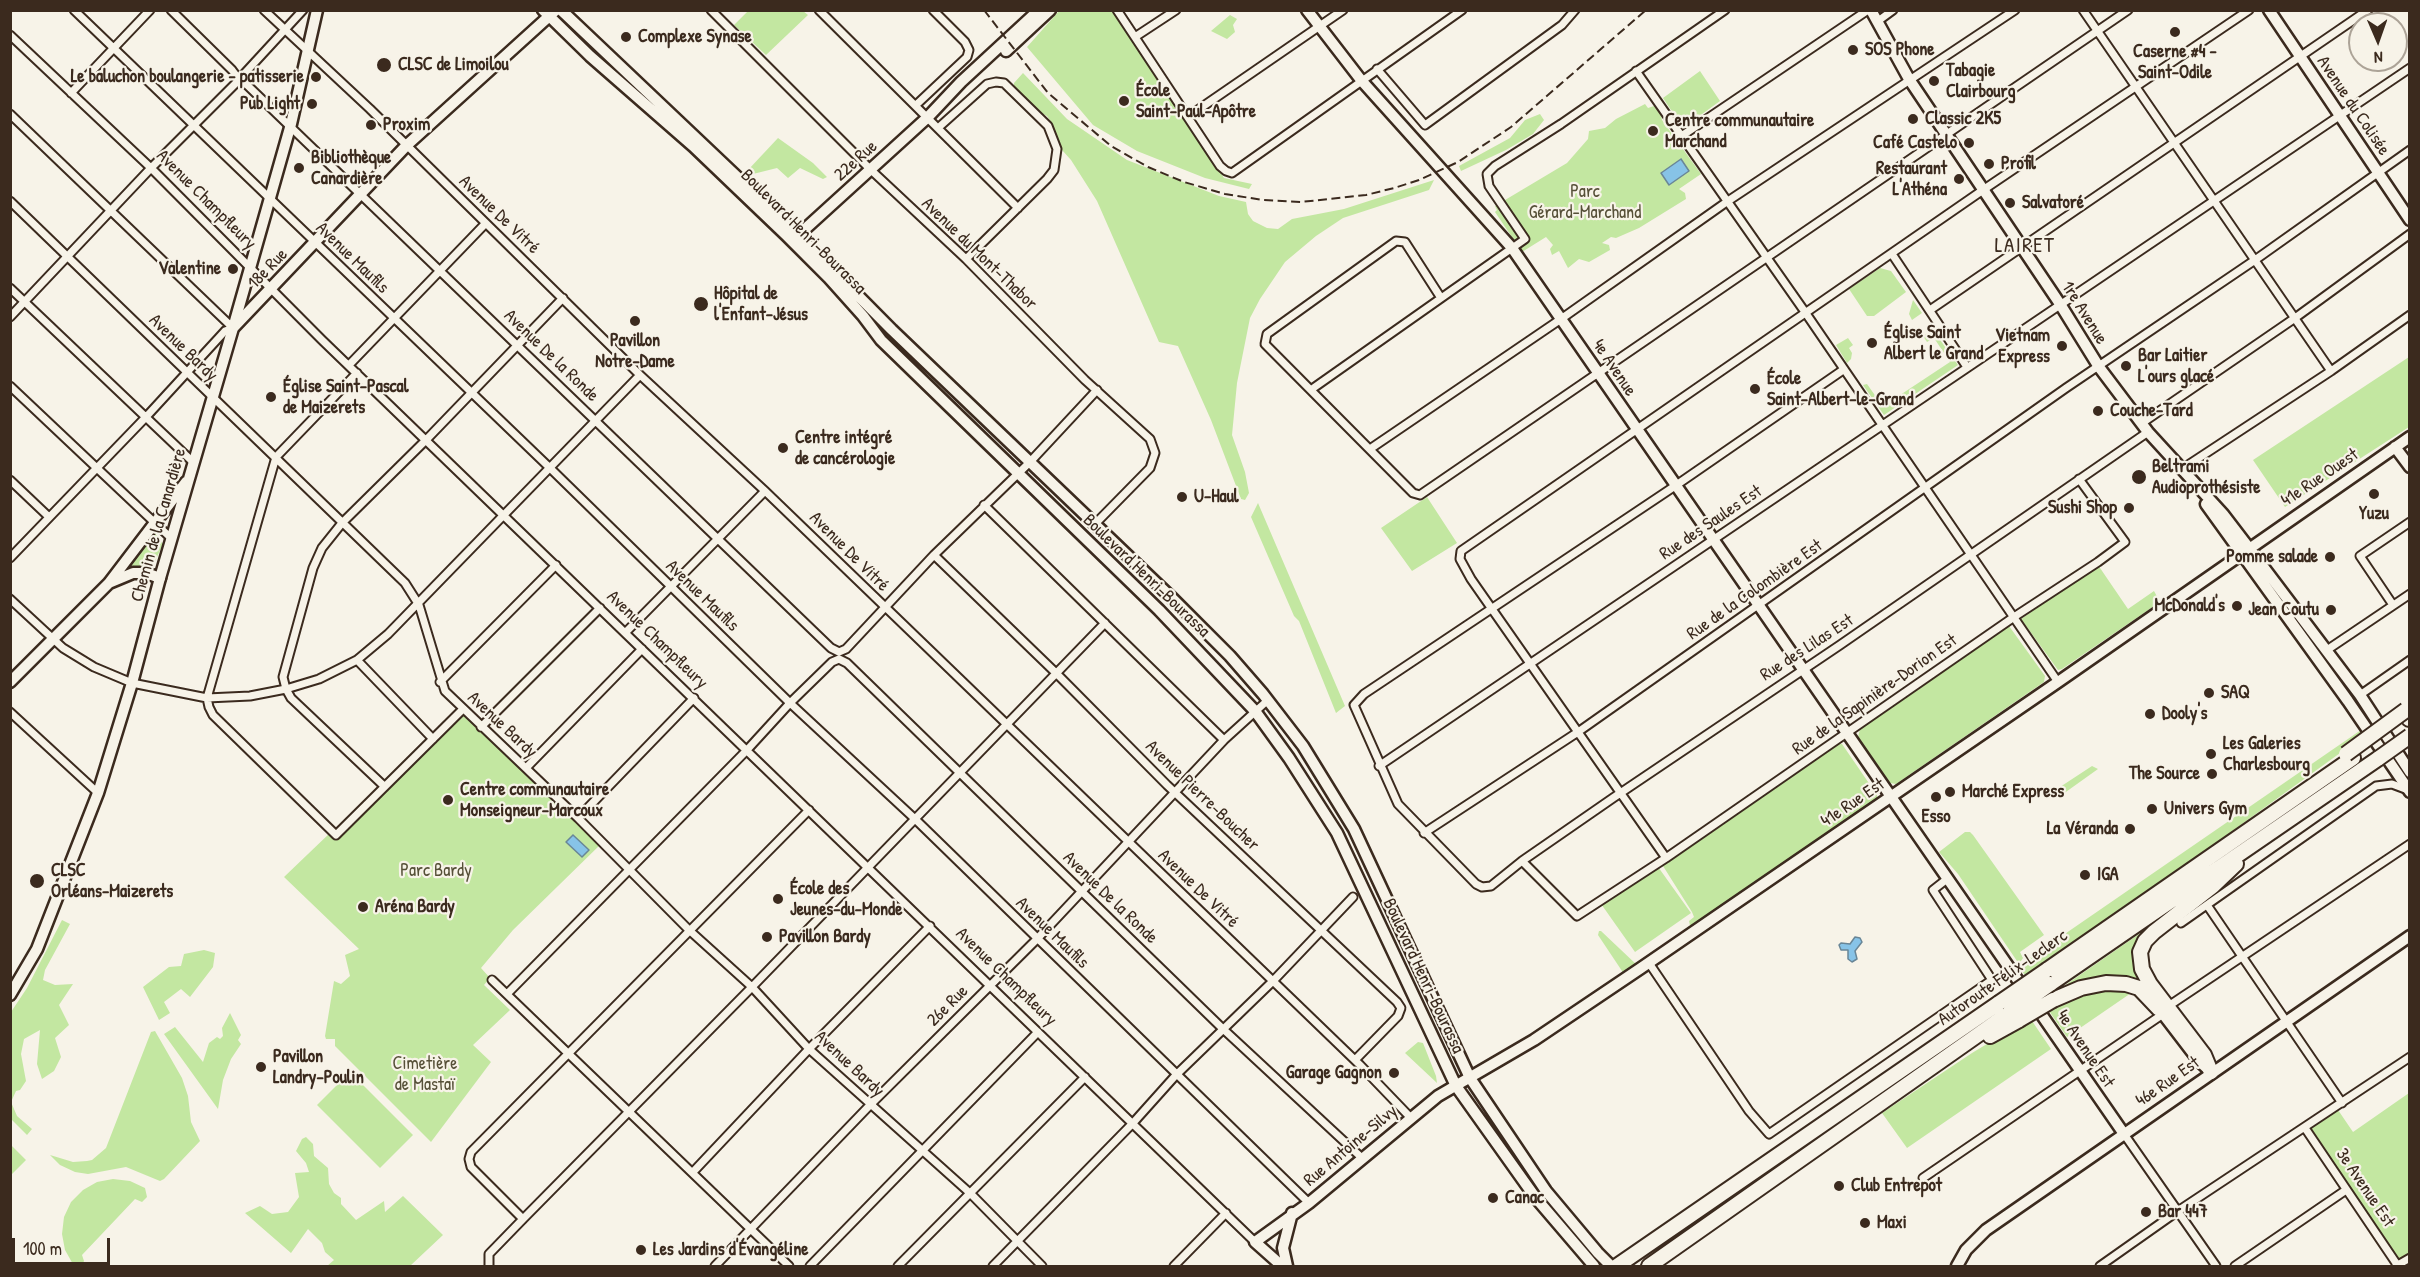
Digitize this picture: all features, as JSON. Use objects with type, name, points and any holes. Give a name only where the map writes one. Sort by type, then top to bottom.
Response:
[{"type":"highway","name":"Autoroute Félix-Leclerc","points":[[1649,1266],[1955,1052],[2009,1012],[2047,970],[2193,869],[2408,714]]},
{"type":"highway","name":"Autoroute Félix-Leclerc","points":[[1617,1266],[2009,1012],[2409,736]]},
{"type":"highway","points":[[2211,1072],[2204,1055],[2150,984],[2142,969],[2140,952],[2145,941],[2154,932],[2213,886],[2257,842]]},
{"type":"highway","points":[[2009,1012],[2053,1000],[2081,988],[2106,983],[2126,984],[2139,988],[2163,1014]]},
{"type":"street","name":"Avenue Maufils","points":[[74,10],[551,469],[790,703],[915,819],[1308,1203]]},
{"type":"street","points":[[71,93],[150,10]]},
{"type":"street","name":"Avenue De la Ronde","points":[[171,10],[961,772],[1222,1028],[1362,1158]]},
{"type":"street","name":"Avenue De Vitré","points":[[264,10],[407,145],[640,375],[765,491],[1355,1060],[1410,1117]]},
{"type":"street","name":"Chemin de la Canardière","points":[[10,995],[37,949],[98,793],[132,683],[291,124],[317,10]]},
{"type":"street","name":"Chemin de la Canardière","points":[[307,51],[315,43],[324,10]]},
{"type":"street","name":"Boulevard Henri-Bourassa","points":[[561,10],[795,239],[1095,524],[1230,656],[1268,700],[1303,746],[1358,838],[1470,1078],[1546,1191],[1598,1254],[1611,1266]]},
{"type":"street","name":"Avenue du Mont-Thabor","points":[[711,10],[871,170],[966,259],[1096,390],[1150,439],[1155,453],[1150,468],[1095,524]]},
{"type":"street","points":[[819,10],[1018,208]]},
{"type":"street","points":[[916,105],[967,57],[969,50],[965,42],[933,10]]},
{"type":"street","name":"22e Rue","points":[[941,105],[961,82],[1039,10]]},
{"type":"street","name":"22e Rue","points":[[795,239],[941,105],[965,87],[1050,10]]},
{"type":"street","points":[[1117,10],[1220,166],[1233,173],[1462,10]]},
{"type":"street","points":[[1135,38],[1176,10]]},
{"type":"street","name":"4e Avenue","points":[[1307,10],[1318,28],[1361,80],[1512,248],[1868,765]]},
{"type":"street","points":[[1189,116],[1343,10]]},
{"type":"street","points":[[1377,69],[1425,125],[1562,25],[1575,10]]},
{"type":"street","points":[[1312,389],[1524,238],[1489,186],[1487,174],[1501,162],[1561,124],[1725,10]]},
{"type":"street","points":[[1683,135],[1869,10]]},
{"type":"street","name":"1re Avenue","points":[[1869,10],[1878,21],[1910,79],[1946,135],[2060,304],[2099,367],[2326,650],[2360,695],[2409,772]]},
{"type":"street","points":[[1878,21],[1893,10]]},
{"type":"street","points":[[1370,449],[1561,319],[1728,201],[2015,10]]},
{"type":"street","points":[[2083,10],[2331,371]]},
{"type":"street","points":[[1441,298],[1405,242],[1396,241],[1267,334],[1265,344],[1413,493],[1420,495],[2128,10]]},
{"type":"street","points":[[1666,858],[1492,609],[1460,559],[1461,551],[1805,312],[2249,10]]},
{"type":"street","name":"Avenue du Colisée","points":[[2269,10],[2409,220]]},
{"type":"street","points":[[1930,310],[2368,10]]},
{"type":"street","points":[[10,317],[302,12]]},
{"type":"street","name":"Boulevard Henri-Bourassa","points":[[549,13],[590,57],[693,146],[795,239],[881,340],[1159,610],[1255,711],[1289,758],[1337,833],[1456,1086],[1535,1197],[1591,1263]]},
{"type":"street","name":"18e Rue","points":[[10,558],[225,332],[233,328],[272,290],[407,145],[549,13]]},
{"type":"street","name":"Avenue Champfleury","points":[[10,35],[151,168],[250,269],[426,440],[1282,1266]]},
{"type":"street","name":"Rue des Saules Est","points":[[1379,766],[2409,68]]},
{"type":"street","points":[[1636,71],[1683,135],[2058,682]]},
{"type":"street","points":[[938,128],[987,84],[1004,83],[1048,126],[1057,148],[1054,170],[1047,179],[966,259]]},
{"type":"street","points":[[10,114],[233,328]]},
{"type":"street","name":"Rue de la Colombière Est","points":[[1424,832],[1578,732],[2409,150]]},
{"type":"street","name":"Avenue Bardy","points":[[10,201],[405,583],[419,605],[444,691],[578,818],[689,930],[752,987],[809,1048],[971,1194],[1042,1266]]},
{"type":"street","points":[[349,365],[486,224]]},
{"type":"street","name":"Rue des Lilas Est","points":[[1424,832],[1476,884],[1482,887],[1491,886],[1522,861],[1620,793],[2079,479],[2145,427],[2409,234]]},
{"type":"street","points":[[1892,254],[1967,367]]},
{"type":"street","points":[[10,288],[194,463]]},
{"type":"street","points":[[384,786],[291,698],[286,689],[283,677],[313,568],[322,548],[342,523],[563,298]]},
{"type":"street","points":[[2183,470],[2331,371],[2409,315]]},
{"type":"street","points":[[1424,832],[1398,804],[1379,766],[1354,705],[1364,694],[1844,370]]},
{"type":"street","points":[[357,373],[276,457],[207,698],[213,715],[313,810],[336,835],[463,709]]},
{"type":"street","points":[[10,599],[53,640],[94,667],[132,683],[207,698],[250,696],[286,689],[319,679],[357,660],[419,605],[640,375]]},
{"type":"street","points":[[10,386],[172,539]]},
{"type":"street","points":[[507,994],[747,750],[790,703],[846,649],[934,555],[1030,462],[1096,390]]},
{"type":"street","points":[[2402,442],[2409,451]]},
{"type":"street","points":[[2402,442],[2409,467]]},
{"type":"street","name":"41e Rue Ouest","points":[[2245,551],[2402,442]]},
{"type":"street","points":[[10,682],[109,583],[189,478]]},
{"type":"street","name":"Rue de la Sapinière-Dorion Est","points":[[1522,861],[1577,916],[1666,858],[2125,543],[2079,479]]},
{"type":"street","points":[[10,480],[50,517]]},
{"type":"street","points":[[625,633],[765,491]]},
{"type":"street","points":[[984,505],[1224,740]]},
{"type":"street","points":[[2393,605],[2360,556],[2409,522]]},
{"type":"street","name":"1re Avenue","points":[[2245,551],[2409,791]]},
{"type":"street","name":"41e Rue Est","points":[[1470,1078],[1534,1040],[1649,963],[2245,551]]},
{"type":"street","name":"Avenue Pierre-Boucher","points":[[934,555],[1175,792],[1397,1002],[1401,1008],[1398,1016],[1355,1060]]},
{"type":"street","points":[[440,682],[556,565]]},
{"type":"street","points":[[109,583],[133,573],[146,573],[160,578]]},
{"type":"street","points":[[2326,650],[2409,594]]},
{"type":"street","points":[[482,727],[600,608]]},
{"type":"street","points":[[489,1266],[489,1254],[1106,623]]},
{"type":"street","points":[[526,768],[642,649]]},
{"type":"street","points":[[357,660],[433,739]]},
{"type":"street","points":[[2360,695],[2409,660]]},
{"type":"street","points":[[578,818],[694,698]]},
{"type":"street","name":"26e Rue","points":[[716,1266],[871,1104],[1037,939],[1224,740],[1268,700]]},
{"type":"street","points":[[10,712],[98,793]]},
{"type":"street","name":"4e Avenue Est","points":[[1868,765],[2216,1266]]},
{"type":"street","points":[[2181,923],[2376,786],[2392,784],[2409,791]]},
{"type":"street","points":[[523,1219],[471,1167],[469,1159],[471,1152],[809,810]]},
{"type":"street","points":[[2174,1003],[2409,844]]},
{"type":"street","points":[[1649,963],[1749,1111],[1769,1134],[1992,980],[1933,890],[1947,879]]},
{"type":"street","points":[[993,1266],[1222,1028],[1272,981],[1353,897]]},
{"type":"street","points":[[2207,905],[2342,1103]]},
{"type":"street","points":[[693,1172],[809,1048],[930,926]]},
{"type":"street","name":"46e Rue Est","points":[[1957,1266],[1966,1250],[1986,1230],[2409,936]]},
{"type":"street","points":[[492,980],[789,1266]]},
{"type":"street","points":[[1923,1178],[2163,1014],[2199,1061],[2211,1072]]},
{"type":"street","points":[[810,1266],[1038,1032]]},
{"type":"street","points":[[2100,1266],[2178,1211],[2409,1057]]},
{"type":"street","points":[[898,1266],[1085,1077]]},
{"type":"street","name":"Rue Antoine-Silvy","points":[[1256,1242],[1308,1203],[1410,1117],[1470,1078]]},
{"type":"street","name":"3e Avenue Est","points":[[2305,1128],[2397,1266]]},
{"type":"street","points":[[2235,1266],[2346,1190]]},
{"type":"street","points":[[1174,1266],[1226,1213]]},
{"type":"street","points":[[1287,1266],[1283,1248],[1292,1213]]},
{"type":"street","points":[[776,1254],[781,1266]]},
{"type":"street","points":[[2397,1266],[2409,1258]]},
{"type":"green space","points":[[748,11],[803,11],[808,15],[766,55],[734,25]]},
{"type":"green space","name":"École Saint-Paul-Apôtre","points":[[1059,11],[1117,11],[1224,178],[1252,184],[1249,189],[1205,178],[1137,151],[1093,125],[1027,47]]},
{"type":"green space","points":[[1230,15],[1237,19],[1233,25],[1235,32],[1227,39],[1211,31]]},
{"type":"green space","points":[[1700,71],[1720,101],[1683,128],[1663,98]]},
{"type":"green space","points":[[1023,73],[1067,119],[1127,160],[1219,196],[1246,202],[1248,214],[1253,221],[1267,228],[1278,229],[1292,219],[1344,209],[1434,180],[1429,190],[1343,218],[1316,236],[1285,262],[1260,299],[1250,318],[1237,383],[1232,435],[1245,472],[1249,493],[1245,500],[1241,499],[1211,420],[1178,346],[1159,342],[1097,201],[1071,160],[1053,140],[1051,122],[1047,116],[1014,88],[1014,83]]},
{"type":"green space","name":"Parc Gérard-Marchand","points":[[1645,104],[1648,108],[1654,106],[1661,114],[1662,120],[1701,174],[1679,189],[1685,193],[1686,199],[1639,228],[1616,238],[1611,237],[1602,243],[1609,245],[1610,250],[1589,262],[1579,259],[1568,268],[1559,251],[1552,255],[1550,249],[1553,245],[1546,237],[1522,252],[1495,212],[1497,210],[1495,206],[1567,163],[1588,139],[1589,131],[1605,128],[1616,119]]},
{"type":"green space","points":[[1540,114],[1544,120],[1533,134],[1506,150],[1461,171],[1459,166],[1510,138],[1525,120]]},
{"type":"green space","points":[[778,138],[813,163],[827,177],[823,179],[800,168],[788,178],[777,168],[753,174],[748,170]]},
{"type":"green space","points":[[1880,268],[1891,271],[1906,292],[1874,316],[1867,316],[1849,289]]},
{"type":"green space","points":[[1913,300],[1922,313],[1912,320],[1909,314]]},
{"type":"green space","points":[[1933,330],[1958,365],[1884,415],[1863,385],[1867,384],[1879,401],[1883,398],[1888,403],[1950,362],[1934,338],[1927,342],[1923,336]]},
{"type":"green space","points":[[1848,338],[1853,345],[1849,348],[1852,353],[1847,363],[1836,345]]},
{"type":"green space","points":[[2409,357],[2409,427],[2285,507],[2253,460]]},
{"type":"green space","points":[[1427,497],[1457,543],[1412,571],[1381,528]]},
{"type":"green space","points":[[1258,503],[1345,706],[1336,713],[1299,621],[1294,616],[1251,517]]},
{"type":"green space","points":[[154,532],[163,544],[151,570],[134,567],[123,569],[150,533]]},
{"type":"green space","points":[[2098,565],[2128,609],[2154,591],[2160,602],[2058,670],[2021,619]]},
{"type":"green space","points":[[2009,626],[2045,676],[2044,682],[1896,784],[1890,783],[1858,737],[1860,729]]},
{"type":"green space","name":"Parc Bardy","points":[[463,709],[602,843],[513,930],[481,968],[490,978],[484,985],[510,1010],[473,1045],[491,1062],[431,1142],[335,1046],[335,1039],[326,1039],[334,981],[341,984],[350,976],[345,955],[359,949],[284,877],[332,831],[336,834]]},
{"type":"green space","points":[[2361,730],[2365,735],[2217,842],[2025,975],[2021,970],[2027,960]]},
{"type":"green space","points":[[1842,744],[1877,795],[1877,799],[1691,930],[1689,921],[1694,917],[1692,912],[1663,866]]},
{"type":"green space","points":[[2092,766],[2098,769],[2063,794],[2060,787]]},
{"type":"green space","points":[[1965,832],[1973,835],[2044,935],[2020,952],[2023,958],[2019,964],[1958,874],[1939,852]]},
{"type":"green space","points":[[1656,864],[1691,913],[1635,952],[1599,901]]},
{"type":"green space","points":[[2165,916],[2150,930],[2140,974],[2141,985],[2063,992],[2061,988]]},
{"type":"green space","points":[[62,920],[70,924],[45,970],[43,980],[55,985],[73,984],[59,1005],[69,1025],[55,1038],[61,1057],[54,1071],[42,1079],[37,1064],[40,1030],[24,1039],[21,1054],[26,1081],[20,1090],[16,1091],[11,1102],[11,1012],[27,988]]},
{"type":"green space","points":[[1599,931],[1638,966],[1623,976],[1598,935]]},
{"type":"green space","points":[[204,950],[215,953],[213,967],[190,997],[181,989],[164,1002],[170,1013],[159,1020],[143,987],[169,967],[181,966],[184,954]]},
{"type":"green space","points":[[2107,986],[2134,991],[2067,1037],[2047,1008]]},
{"type":"green space","points":[[230,1013],[241,1035],[238,1040],[241,1044],[231,1059],[223,1080],[218,1109],[164,1034],[175,1027],[203,1062],[209,1043],[223,1036],[222,1028]]},
{"type":"green space","points":[[2030,1018],[2051,1049],[1907,1148],[1882,1113],[1972,1053]]},
{"type":"green space","points":[[155,1031],[182,1078],[188,1096],[191,1122],[200,1141],[160,1181],[126,1167],[88,1174],[75,1172],[60,1165],[50,1155],[73,1162],[87,1161],[92,1160],[106,1148],[151,1032]]},
{"type":"green space","points":[[1418,1042],[1423,1043],[1437,1083],[1405,1053]]},
{"type":"green space","points":[[350,1072],[413,1135],[380,1168],[317,1105]]},
{"type":"green space","points":[[2409,1093],[2409,1258],[2397,1266],[2305,1128],[2336,1107],[2353,1132]]},
{"type":"green space","points":[[11,1102],[17,1116],[32,1129],[27,1135],[11,1119]]},
{"type":"green space","points":[[306,1137],[313,1144],[314,1156],[328,1168],[329,1184],[334,1193],[341,1198],[341,1204],[356,1220],[384,1201],[385,1212],[403,1196],[443,1235],[410,1266],[327,1266],[334,1260],[308,1229],[291,1253],[245,1213],[260,1206],[272,1214],[288,1212],[299,1197],[295,1173],[309,1172],[306,1163],[296,1151],[302,1139]]},
{"type":"green space","points":[[11,1145],[26,1160],[10,1175]]},
{"type":"green space","points":[[113,1179],[130,1181],[145,1188],[147,1197],[142,1202],[135,1199],[82,1255],[84,1261],[82,1265],[74,1266],[65,1250],[62,1234],[64,1217],[71,1202],[83,1190],[97,1182]]},
{"type":"water","points":[[1681,159],[1689,171],[1669,185],[1661,173]]},
{"type":"water","points":[[573,835],[589,850],[582,857],[566,842]]},
{"type":"water","points":[[1855,937],[1860,938],[1862,942],[1855,951],[1857,959],[1852,962],[1848,959],[1848,950],[1841,950],[1839,945],[1841,943],[1850,944]]},
{"type":"railway","points":[[984,10],[1048,93],[1111,146],[1148,167],[1184,182],[1225,194],[1263,200],[1301,202],[1366,195],[1394,188],[1419,180],[1458,162],[1511,127],[1646,10]]},
{"type":"place","name":"Caserne #4 - Saint-Odile","points":[[2175,32]]},
{"type":"place","name":"Complexe Synase","points":[[626,37]]},
{"type":"place","name":"SOS Phone","points":[[1853,50]]},
{"type":"place","name":"CLSC de Limoilou","points":[[384,65]]},
{"type":"place","name":"Le baluchon boulangerie - patisserie","points":[[316,77]]},
{"type":"place","name":"Tabagie Clairbourg","points":[[1934,81]]},
{"type":"place","name":"École Saint-Paul-Apôtre","points":[[1124,101]]},
{"type":"place","name":"Pub Light","points":[[312,104]]},
{"type":"place","name":"Classic 2K5","points":[[1913,119]]},
{"type":"place","name":"Proxim","points":[[371,125]]},
{"type":"place","name":"Centre communautaire Marchand","points":[[1653,131]]},
{"type":"place","name":"Café Castelo","points":[[1969,143]]},
{"type":"place","name":"Profil","points":[[1989,164]]},
{"type":"place","name":"Bibliothèque Canardière","points":[[299,168]]},
{"type":"place","name":"Restaurant L'Athéna","points":[[1959,179]]},
{"type":"place","name":"Salvatoré","points":[[2010,203]]},
{"type":"place","name":"Valentine","points":[[233,269]]},
{"type":"place","name":"Hôpital de l'Enfant-Jésus","points":[[701,304]]},
{"type":"place","name":"Pavillon Notre-Dame","points":[[635,321]]},
{"type":"place","name":"Église Saint Albert le Grand","points":[[1872,343]]},
{"type":"place","name":"Vietnam Express","points":[[2062,346]]},
{"type":"place","name":"Bar Laitier L'ours glacé","points":[[2126,366]]},
{"type":"place","name":"École Saint-Albert-le-Grand","points":[[1755,389]]},
{"type":"place","name":"Église Saint-Pascal de Maizerets","points":[[271,397]]},
{"type":"place","name":"Couche-Tard","points":[[2098,411]]},
{"type":"place","name":"Centre intégré de cancérologie","points":[[783,448]]},
{"type":"place","name":"Beltrami Audioprothésiste","points":[[2139,477]]},
{"type":"place","name":"Yuzu","points":[[2374,494]]},
{"type":"place","name":"U-Haul","points":[[1182,497]]},
{"type":"place","name":"Sushi Shop","points":[[2129,508]]},
{"type":"place","name":"Pomme salade","points":[[2330,557]]},
{"type":"place","name":"McDonald's","points":[[2237,606]]},
{"type":"place","name":"Jean Coutu","points":[[2331,610]]},
{"type":"place","name":"SAQ","points":[[2209,693]]},
{"type":"place","name":"Dooly's","points":[[2150,714]]},
{"type":"place","name":"Les Galeries Charlesbourg","points":[[2211,754]]},
{"type":"place","name":"The Source","points":[[2212,774]]},
{"type":"place","name":"Marché Express","points":[[1950,792]]},
{"type":"place","name":"Esso","points":[[1936,797]]},
{"type":"place","name":"Centre communautaire Monseigneur-Marcoux","points":[[448,800]]},
{"type":"place","name":"Univers Gym","points":[[2152,809]]},
{"type":"place","name":"La Véranda","points":[[2130,829]]},
{"type":"place","name":"IGA","points":[[2085,875]]},
{"type":"place","name":"CLSC Orléans-Maizerets","points":[[37,881]]},
{"type":"place","name":"École des Jeunes-du-Monde","points":[[778,899]]},
{"type":"place","name":"Aréna Bardy","points":[[363,907]]},
{"type":"place","name":"Pavillon Bardy","points":[[767,937]]},
{"type":"place","name":"Pavillon Landry-Poulin","points":[[261,1067]]},
{"type":"place","name":"Garage Gagnon","points":[[1394,1073]]},
{"type":"place","name":"Club Entrepot","points":[[1839,1186]]},
{"type":"place","name":"Canac","points":[[1493,1198]]},
{"type":"place","name":"Bar 447","points":[[2146,1212]]},
{"type":"place","name":"Maxi","points":[[1865,1223]]},
{"type":"place","name":"Les Jardins d'Évangéline","points":[[641,1250]]},
{"type":"district","name":"LAIRET","points":[[2025,246]]},
{"type":"park label","name":"Cimetière de Mastaï","points":[[425,1074]]}]
